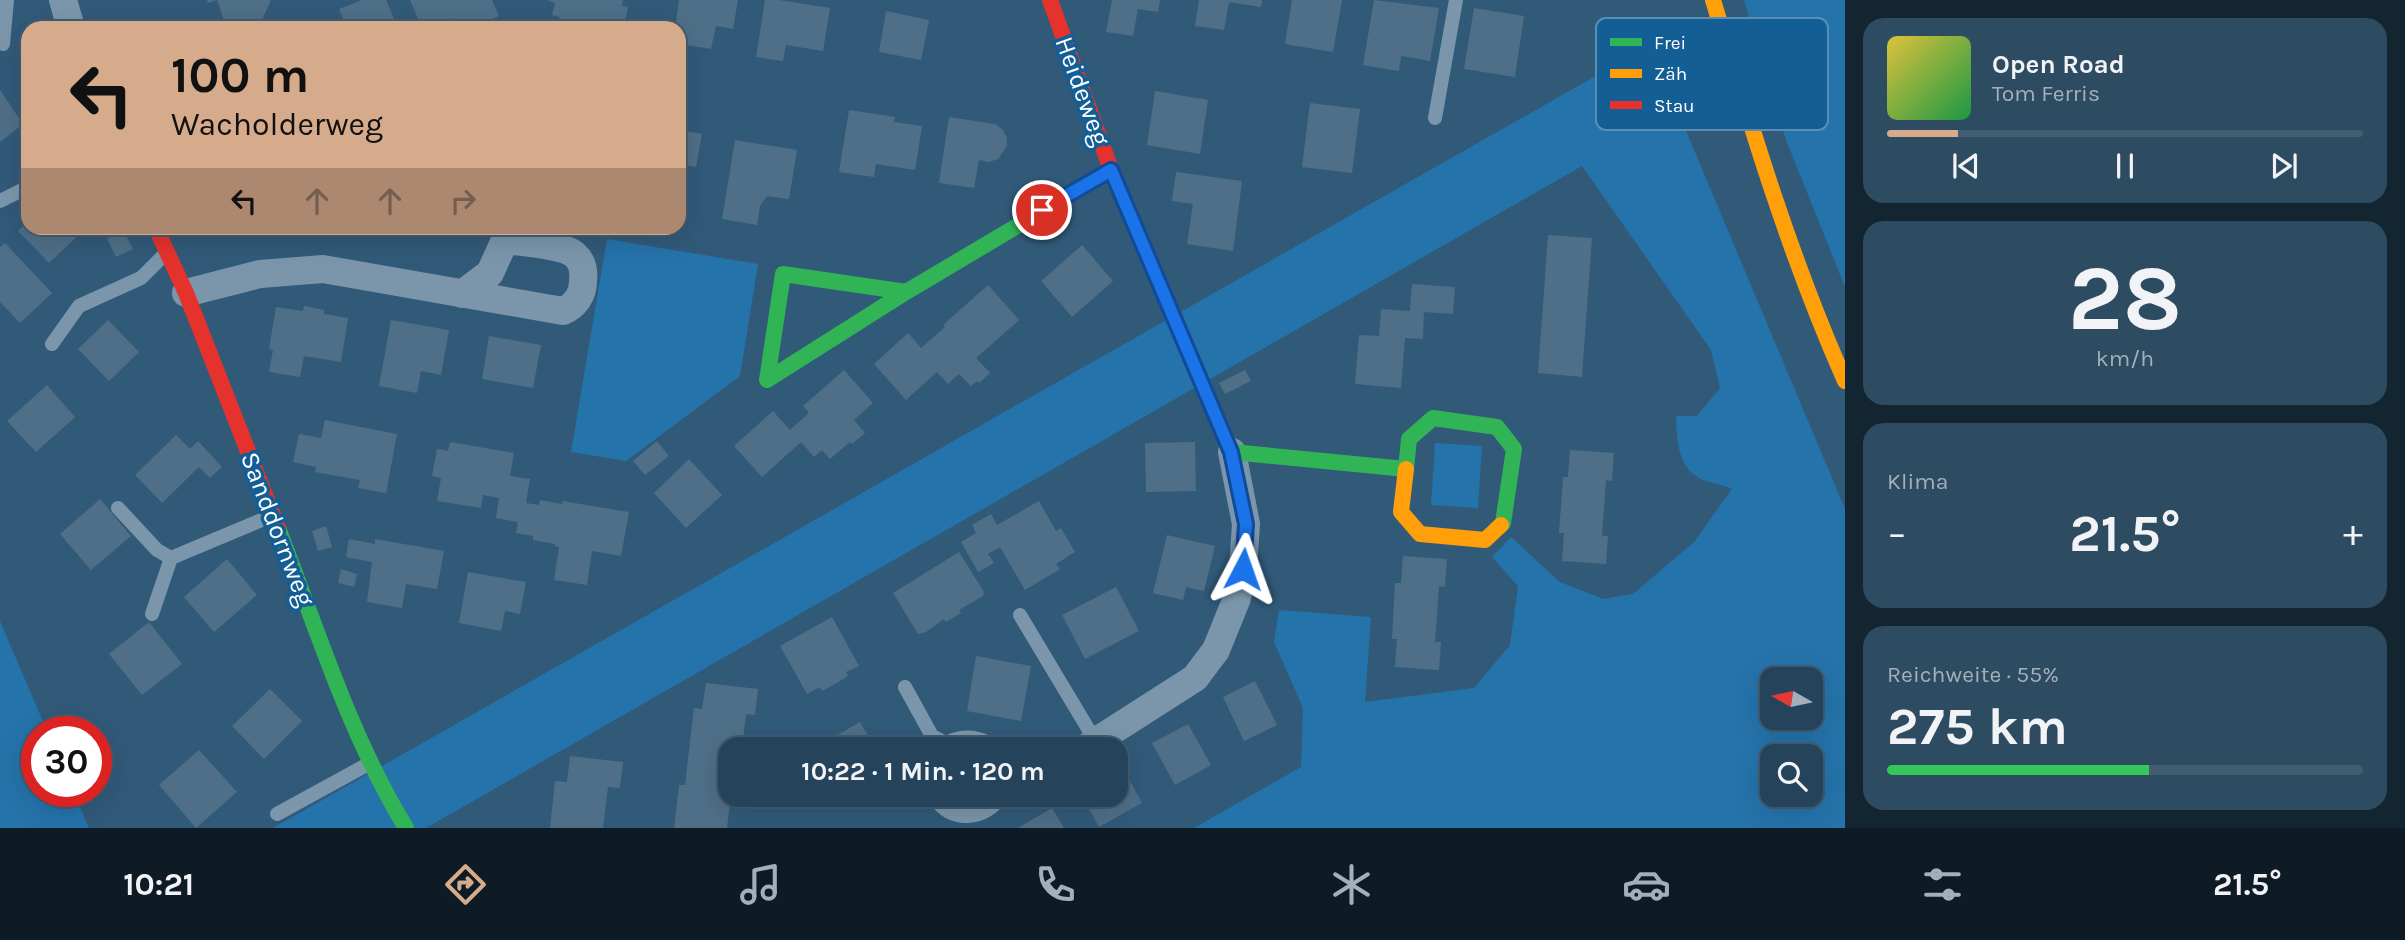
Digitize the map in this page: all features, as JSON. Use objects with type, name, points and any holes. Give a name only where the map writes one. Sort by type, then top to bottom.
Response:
[{"type":"street","points":[[63,0],[69,21]]},
{"type":"street","name":"Heideweg","points":[[1050,0],[1111,170],[1231,452],[1246,524],[1243,569],[1237,598],[1216,650],[1195,678],[1104,737]]},
{"type":"street","points":[[1713,0],[1718,18]]},
{"type":"street","points":[[1752,130],[1764,172],[1821,327],[1845,381]]},
{"type":"street","points":[[906,292],[783,274],[767,380],[906,292],[1111,170]]},
{"type":"street","name":"Sanddornweg","points":[[159,235],[186,293],[352,719],[392,805],[407,828]]},
{"type":"street","points":[[462,294],[490,273],[506,235]]},
{"type":"street","points":[[186,293],[260,274],[323,269],[563,311],[573,306],[583,288],[584,270],[576,256],[565,250],[510,235]]},
{"type":"street","points":[[1433,418],[1497,427],[1514,449],[1503,523],[1485,540],[1420,534],[1401,512],[1406,469],[1409,439],[1433,418]]},
{"type":"street","points":[[1231,452],[1406,469]]},
{"type":"street","points":[[954,807],[965,810],[979,807]]},
{"type":"lane","points":[[3,44],[7,0]]},
{"type":"lane","points":[[1435,118],[1456,0]]},
{"type":"lane","points":[[0,201],[21,190]]},
{"type":"lane","points":[[52,344],[79,306],[141,278],[167,251]]},
{"type":"lane","points":[[118,508],[156,550],[171,558]]},
{"type":"lane","points":[[152,614],[171,558],[272,515]]},
{"type":"lane","points":[[1020,615],[1085,737]]},
{"type":"lane","points":[[905,687],[934,737]]},
{"type":"lane","points":[[277,814],[372,762]]},
{"type":"shaded area","points":[[1744,0],[1845,0],[1845,287],[1783,130],[1828,130],[1828,18],[1749,18]]},
{"type":"shaded area","points":[[1596,76],[1596,130],[1686,130],[1845,509],[1845,828],[1194,828],[1301,767],[1303,708],[1274,642],[1279,610],[1371,617],[1365,702],[1474,688],[1510,645],[1518,586],[1492,557],[1511,537],[1560,582],[1603,599],[1633,594],[1694,542],[1732,489],[1703,480],[1692,473],[1682,459],[1678,442],[1676,416],[1697,416],[1720,388],[1711,350],[1582,166],[426,828],[273,828]]},
{"type":"shaded area","points":[[607,239],[758,264],[740,376],[626,461],[571,452]]},
{"type":"shaded area","points":[[1435,443],[1482,446],[1478,508],[1431,505]]},
{"type":"shaded area","points":[[0,621],[41,716],[21,716],[21,807],[80,807],[89,828],[0,828]]},
{"type":"building","points":[[217,0],[271,0],[264,21],[220,21],[224,20]]},
{"type":"building","points":[[362,0],[386,0],[395,21],[344,21],[339,9]]},
{"type":"building","points":[[410,0],[492,0],[499,16],[488,21],[450,21],[449,18],[441,21],[419,21]]},
{"type":"building","points":[[547,0],[623,0],[622,6],[628,7],[625,21],[559,21],[560,17],[552,15],[555,3]]},
{"type":"building","points":[[679,0],[738,0],[733,29],[716,26],[711,49],[686,45],[686,21],[676,21]]},
{"type":"building","points":[[765,0],[830,8],[823,51],[786,45],[783,61],[756,57]]},
{"type":"building","points":[[1112,0],[1160,0],[1158,12],[1138,9],[1133,36],[1106,32]]},
{"type":"building","points":[[1199,0],[1262,0],[1261,7],[1229,2],[1224,30],[1195,26]]},
{"type":"building","points":[[1292,0],[1342,0],[1333,52],[1285,44]]},
{"type":"building","points":[[1374,0],[1439,8],[1430,61],[1401,56],[1399,71],[1363,65]]},
{"type":"building","points":[[1474,8],[1524,16],[1515,77],[1464,69]]},
{"type":"building","points":[[886,11],[929,20],[921,60],[879,52]]},
{"type":"building","points":[[0,90],[21,121],[21,126],[0,142]]},
{"type":"building","points":[[1155,91],[1208,100],[1200,154],[1147,145]]},
{"type":"building","points":[[1310,103],[1360,109],[1352,173],[1302,167]]},
{"type":"building","points":[[849,110],[895,117],[894,122],[922,126],[915,170],[876,164],[874,177],[839,172]]},
{"type":"building","points":[[949,117],[995,124],[1003,130],[1007,138],[1007,146],[998,159],[989,162],[979,160],[974,188],[939,183]]},
{"type":"building","points":[[686,131],[702,134],[696,167],[686,165]]},
{"type":"building","points":[[735,140],[797,150],[789,199],[767,196],[760,206],[757,225],[722,219]]},
{"type":"building","points":[[1176,172],[1242,181],[1233,251],[1187,244],[1193,204],[1172,201]]},
{"type":"building","points":[[22,235],[79,235],[49,263]]},
{"type":"building","points":[[114,235],[126,235],[133,249],[116,257],[107,239]]},
{"type":"building","points":[[1548,235],[1592,238],[1582,377],[1538,373]]},
{"type":"building","points":[[5,243],[52,293],[20,323],[0,302],[0,247]]},
{"type":"building","points":[[1082,245],[1113,281],[1072,317],[1041,281]]},
{"type":"building","points":[[1412,284],[1455,287],[1453,314],[1424,312],[1423,339],[1405,338],[1401,388],[1355,384],[1359,335],[1379,336],[1381,309],[1410,311]]},
{"type":"building","points":[[988,285],[1019,320],[976,358],[990,373],[971,386],[959,374],[948,384],[937,372],[906,400],[874,364],[908,333],[921,348]]},
{"type":"building","points":[[304,306],[324,310],[324,314],[348,318],[341,362],[304,356],[300,377],[269,372],[273,350],[269,349],[276,307],[303,311]]},
{"type":"building","points":[[108,320],[139,352],[109,381],[78,349]]},
{"type":"building","points":[[391,320],[449,330],[441,375],[421,371],[417,393],[379,386]]},
{"type":"building","points":[[489,336],[541,345],[533,388],[482,379]]},
{"type":"building","points":[[844,370],[873,403],[854,420],[865,433],[830,459],[822,450],[814,457],[801,442],[762,477],[734,446],[773,411],[790,430],[809,413],[803,406]]},
{"type":"building","points":[[1245,370],[1251,381],[1225,394],[1219,383]]},
{"type":"building","points":[[47,385],[75,417],[36,452],[7,421]]},
{"type":"building","points":[[325,420],[397,434],[386,493],[358,488],[360,480],[315,472],[316,467],[293,462],[299,434],[321,438]]},
{"type":"building","points":[[176,435],[190,449],[198,441],[222,467],[210,478],[199,467],[162,503],[135,475]]},
{"type":"building","points":[[657,441],[669,456],[645,475],[633,461]]},
{"type":"building","points":[[450,442],[514,453],[510,476],[530,479],[526,503],[539,505],[540,500],[562,504],[562,501],[629,512],[621,556],[592,551],[587,585],[554,580],[559,547],[533,540],[533,536],[516,533],[518,522],[496,518],[499,498],[483,495],[481,508],[437,501],[441,478],[432,476],[437,449],[448,451]]},
{"type":"building","points":[[1195,442],[1196,491],[1146,492],[1145,443]]},
{"type":"building","points":[[1570,450],[1614,453],[1612,481],[1606,480],[1602,536],[1608,536],[1606,564],[1562,561],[1564,533],[1559,533],[1563,477],[1568,477]]},
{"type":"building","points":[[689,459],[722,495],[686,528],[654,493]]},
{"type":"building","points":[[100,499],[131,536],[91,570],[60,534]]},
{"type":"building","points":[[1039,501],[1056,531],[1061,528],[1075,552],[1056,564],[1060,569],[1025,590],[1000,547],[988,554],[994,563],[978,572],[961,542],[976,533],[972,525],[991,514],[997,525]]},
{"type":"building","points":[[326,526],[332,547],[318,551],[312,531]]},
{"type":"building","points":[[1167,535],[1215,546],[1204,591],[1186,587],[1183,600],[1153,593]]},
{"type":"building","points":[[349,539],[375,544],[375,539],[444,551],[437,589],[406,584],[402,608],[367,602],[372,562],[346,557]]},
{"type":"building","points":[[959,552],[984,592],[983,596],[959,610],[961,613],[946,622],[944,619],[926,632],[918,634],[893,593]]},
{"type":"building","points":[[1403,556],[1447,559],[1445,587],[1439,586],[1435,642],[1441,642],[1439,670],[1395,667],[1397,639],[1392,639],[1395,583],[1401,583]]},
{"type":"building","points":[[227,559],[257,595],[214,632],[184,597]]},
{"type":"building","points":[[341,569],[357,574],[354,587],[338,583]]},
{"type":"building","points":[[468,572],[526,582],[520,614],[505,611],[501,631],[459,623]]},
{"type":"building","points":[[1116,587],[1139,631],[1085,659],[1062,615]]},
{"type":"building","points":[[832,617],[859,666],[846,672],[848,676],[822,691],[820,687],[807,694],[780,646]]},
{"type":"building","points":[[149,622],[182,664],[142,695],[109,654]]},
{"type":"building","points":[[976,656],[1031,666],[1021,721],[967,711]]},
{"type":"building","points":[[1255,681],[1277,725],[1244,741],[1223,697]]},
{"type":"building","points":[[706,683],[758,689],[755,715],[746,714],[743,737],[718,737],[718,807],[729,807],[727,828],[674,828],[679,785],[685,785],[694,708],[702,709]]},
{"type":"building","points":[[270,689],[302,721],[264,759],[232,726]]},
{"type":"building","points":[[860,722],[869,737],[834,737]]},
{"type":"building","points":[[1188,724],[1211,765],[1175,785],[1152,743]]},
{"type":"building","points":[[199,750],[237,792],[196,828],[159,785]]},
{"type":"building","points":[[570,756],[623,762],[620,788],[608,787],[603,828],[550,828],[555,781],[567,782]]},
{"type":"building","points":[[1128,777],[1142,803],[1099,827],[1088,807],[1128,807]]},
{"type":"building","points":[[1052,808],[1064,828],[1018,828]]},
{"type":"traffic: fast","points":[[906,292],[783,274],[767,380],[906,292],[1029,219]]},
{"type":"traffic: fast","points":[[1217,418],[1232,452],[1406,469],[1409,439],[1433,418],[1497,427],[1514,449],[1501,525]]},
{"type":"traffic: fast","points":[[278,528],[351,719],[406,828]]},
{"type":"traffic: slow","points":[[1713,0],[1718,18]]},
{"type":"traffic: slow","points":[[1752,130],[1789,240],[1845,381]]},
{"type":"traffic: slow","points":[[1406,469],[1401,512],[1420,534],[1485,540],[1501,525]]},
{"type":"traffic: jam","points":[[1050,0],[1111,170],[1217,418]]},
{"type":"traffic: jam","points":[[1029,219],[1111,170]]},
{"type":"traffic: jam","points":[[159,235],[186,293],[278,528]]},
{"type":"route","points":[[1042,210],[1111,170],[1231,452],[1246,524],[1243,569]]}]
